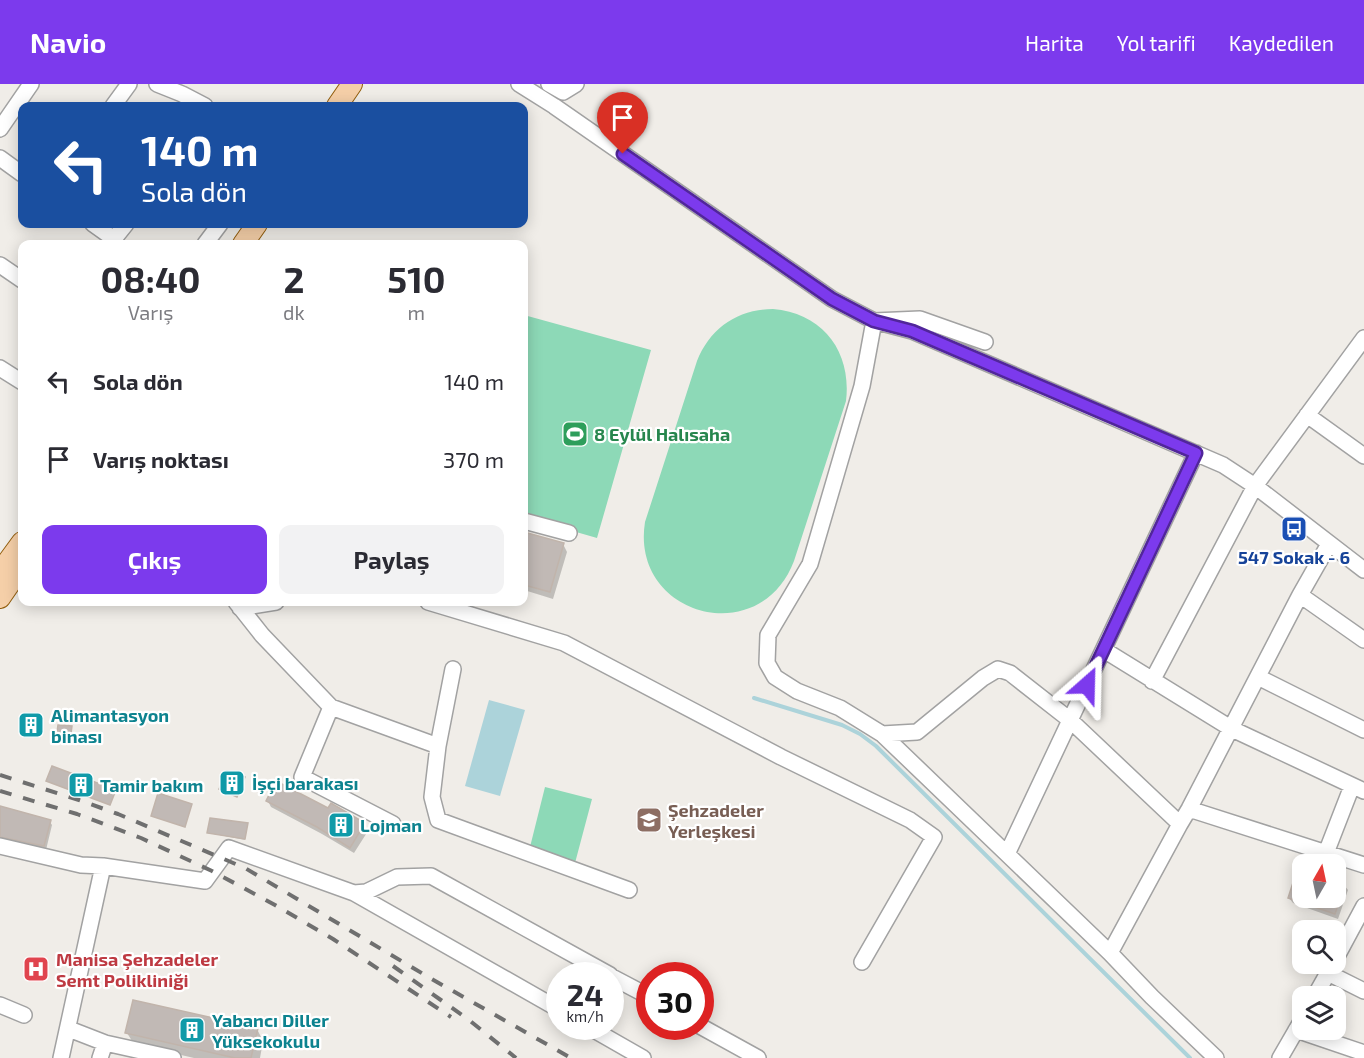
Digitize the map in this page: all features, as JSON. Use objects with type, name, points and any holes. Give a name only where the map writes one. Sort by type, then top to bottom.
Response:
[{"type":"main road","points":[[340,102],[352,84]]},
{"type":"main road","points":[[0,572],[18,547]]},
{"type":"main road","points":[[1,594],[18,571]]},
{"type":"street","points":[[19,102],[31,84]]},
{"type":"street","points":[[116,102],[129,84]]},
{"type":"street","points":[[157,84],[197,102]]},
{"type":"street","points":[[519,84],[832,299],[874,321],[912,331],[1223,465],[1255,486],[1364,570]]},
{"type":"street","points":[[549,84],[563,92],[576,84]]},
{"type":"street","points":[[0,129],[18,103]]},
{"type":"street","points":[[0,158],[18,171]]},
{"type":"street","points":[[97,228],[110,240]]},
{"type":"street","points":[[114,240],[123,228]]},
{"type":"street","points":[[0,265],[18,277]]},
{"type":"street","points":[[874,321],[920,319],[985,342]]},
{"type":"street","points":[[874,321],[862,386],[810,564],[768,636],[767,663],[776,677],[796,691],[840,708],[882,734],[1216,1058]]},
{"type":"street","points":[[1152,681],[1255,486],[1364,338]]},
{"type":"street","points":[[0,368],[18,373]]},
{"type":"street","points":[[1307,415],[1364,456]]},
{"type":"street","points":[[1008,854],[1196,453]]},
{"type":"street","points":[[528,522],[569,533]]},
{"type":"street","points":[[1110,953],[1232,729],[1300,595],[1329,544]]},
{"type":"street","points":[[1300,595],[1364,640]]},
{"type":"street","points":[[239,606],[262,635],[331,707],[438,746]]},
{"type":"street","points":[[441,606],[564,643],[781,758],[910,820],[934,837],[862,962]]},
{"type":"street","points":[[1104,650],[1232,729],[1358,789],[1326,853]]},
{"type":"street","points":[[453,669],[438,746],[432,797],[438,820],[629,890]]},
{"type":"street","points":[[882,734],[917,732],[983,678],[998,669],[1010,674],[1070,720],[1180,824]]},
{"type":"street","points":[[1258,677],[1364,730]]},
{"type":"street","points":[[331,707],[302,777],[393,824]]},
{"type":"street","points":[[1189,809],[1364,865]]},
{"type":"street","points":[[0,846],[81,865],[103,866],[204,881],[230,848],[354,893],[546,1002]]},
{"type":"street","points":[[61,1058],[103,866]]},
{"type":"street","points":[[354,893],[366,892],[397,877],[432,876],[587,962]]},
{"type":"street","points":[[1346,944],[1359,925],[1364,906]]},
{"type":"street","points":[[1343,974],[1364,991]]},
{"type":"street","points":[[0,1005],[24,1015]]},
{"type":"street","points":[[69,1029],[103,1050],[174,1058]]},
{"type":"street","points":[[714,1034],[758,1058]]},
{"type":"street","points":[[1280,1058],[1292,1037]]},
{"type":"street","points":[[612,1040],[643,1058]]},
{"type":"street","points":[[1334,1040],[1364,1053]]},
{"type":"green space","points":[[773,309],[791,312],[806,318],[831,338],[839,351],[844,367],[847,383],[846,401],[794,561],[777,589],[754,606],[728,613],[701,610],[677,599],[657,580],[646,554],[645,522],[697,361],[709,339],[737,317],[748,312]]},
{"type":"green space","name":"8 Eylül Halısaha","points":[[528,316],[651,350],[597,538],[528,518]]},
{"type":"green space","points":[[545,787],[592,799],[575,863],[529,851]]},
{"type":"water","points":[[489,700],[525,710],[500,796],[465,786]]},
{"type":"building","points":[[528,533],[564,543],[550,592],[528,586]]},
{"type":"building","points":[[58,725],[72,726],[70,741],[56,739]]},
{"type":"building","name":"Tamir bakım","points":[[52,766],[116,790],[110,805],[46,781]]},
{"type":"building","name":"İşçi barakası","points":[[227,771],[245,777],[237,797],[219,789]]},
{"type":"building","points":[[276,781],[328,808],[331,803],[365,823],[350,848],[317,827],[266,801]]},
{"type":"building","points":[[158,793],[192,804],[185,827],[151,816]]},
{"type":"building","points":[[0,806],[51,820],[44,846],[0,837]]},
{"type":"building","points":[[210,818],[248,823],[245,839],[207,833]]},
{"type":"building","points":[[1292,886],[1292,899],[1288,898]]},
{"type":"building","points":[[1317,908],[1337,908],[1335,914]]},
{"type":"building","name":"Yabancı Diller Yüksekokulu","points":[[133,1000],[258,1028],[251,1058],[235,1058],[125,1033]]},
{"type":"waterway","points":[[754,698],[842,725],[860,734],[876,746],[1190,1058]]},
{"type":"railway","points":[[0,775],[118,814],[245,868],[430,978],[571,1058]]},
{"type":"railway","points":[[0,791],[77,814],[141,838],[212,871],[333,939],[451,1017]]},
{"type":"railway","points":[[393,966],[469,1020],[516,1058]]},
{"type":"place","name":"8 Eylül Halısaha","points":[[575,434]]},
{"type":"place","name":"547 Sokak - 6","points":[[1294,529]]},
{"type":"place","name":"Alimantasyon binası","points":[[31,725]]},
{"type":"place","name":"İşçi barakası","points":[[232,783]]},
{"type":"place","name":"Tamir bakım","points":[[81,785]]},
{"type":"place","name":"Şehzadeler Yerleşkesi","points":[[649,820]]},
{"type":"place","name":"Lojman","points":[[341,825]]},
{"type":"place","name":"Manisa Şehzadeler Semt Polikliniği","points":[[36,969]]},
{"type":"place","name":"Yabancı Diller Yüksekokulu","points":[[192,1030]]},
{"type":"route","points":[[623,154],[832,299],[874,321],[912,331],[1196,453],[1087,685]]}]
